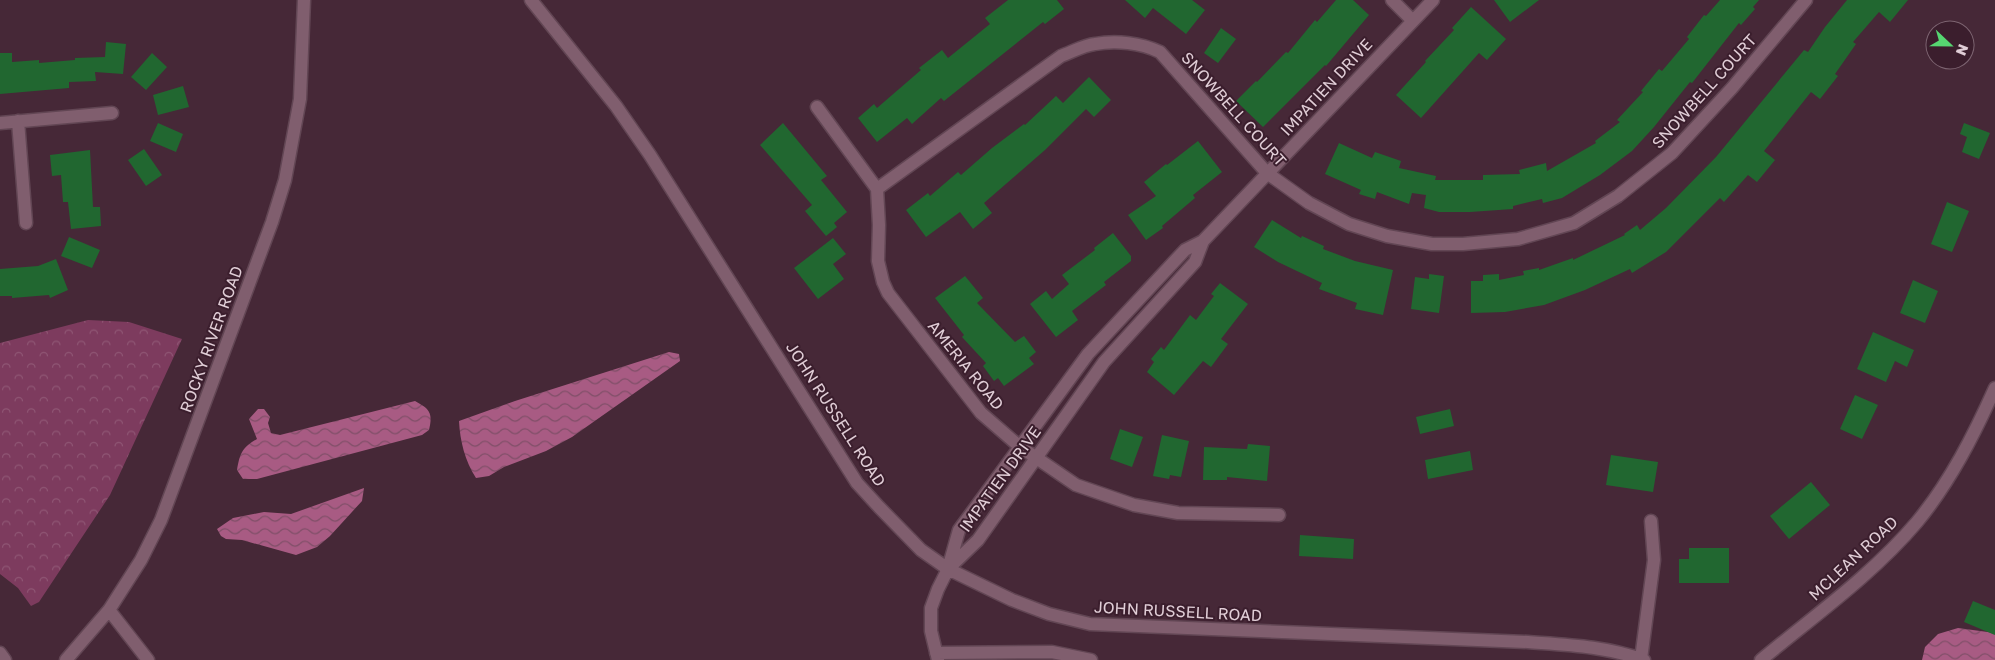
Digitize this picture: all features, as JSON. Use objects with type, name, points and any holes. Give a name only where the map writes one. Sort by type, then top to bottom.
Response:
[{"type":"street","name":"ROCKY RIVER ROAD","points":[[66,660],[109,610],[141,560],[162,520],[272,222],[285,180],[298,108],[303,58],[304,0]]},
{"type":"street","name":"JOHN RUSSELL ROAD","points":[[531,0],[616,106],[650,155],[857,483],[921,550],[948,568],[1012,600],[1049,614],[1090,624],[1528,642],[1597,647],[1624,653],[1643,660]]},
{"type":"street","points":[[1392,0],[1412,20]]},
{"type":"street","name":"IMPATIEN DRIVE","points":[[948,568],[959,530],[1088,354],[1185,250],[1203,241],[1433,0]]},
{"type":"street","name":"SNOWBELL COURT","points":[[877,189],[1062,56],[1094,44],[1126,43],[1148,46],[1160,52],[1267,173],[1309,203],[1349,224],[1387,236],[1432,244],[1463,244],[1518,239],[1574,223],[1618,196],[1672,153],[1732,88],[1806,0]]},
{"type":"street","points":[[817,107],[877,189]]},
{"type":"street","points":[[0,123],[112,113]]},
{"type":"street","points":[[18,121],[26,223]]},
{"type":"street","name":"AMERIA ROAD","points":[[877,189],[878,261],[888,293],[981,413],[1019,446],[1076,485],[1134,505],[1178,513],[1279,515]]},
{"type":"street","name":"IMPATIEN DRIVE","points":[[948,568],[978,540],[1104,362],[1195,262],[1203,241]]},
{"type":"street","name":"MCLEAN ROAD","points":[[1761,660],[1851,586],[1887,553],[1916,522],[1958,463],[1980,423],[1995,388]]},
{"type":"street","points":[[1643,660],[1654,560],[1651,521]]},
{"type":"street","points":[[948,568],[931,608],[931,632],[937,656],[1052,652],[1091,660]]},
{"type":"street","points":[[109,610],[148,660]]},
{"type":"street","points":[[0,652],[5,660]]},
{"type":"green space","points":[[88,320],[129,322],[182,339],[110,495],[39,602],[31,606],[18,588],[0,574],[0,343]]},
{"type":"water","points":[[669,352],[679,354],[680,361],[572,437],[546,451],[504,467],[489,476],[476,478],[464,451],[459,421],[515,401]]},
{"type":"water","points":[[415,401],[427,409],[431,419],[429,430],[422,435],[257,479],[243,479],[237,470],[242,451],[257,439],[249,419],[258,409],[264,409],[270,417],[268,423],[271,433],[280,435]]},
{"type":"water","points":[[364,488],[362,501],[330,536],[317,547],[296,555],[242,540],[226,539],[221,536],[217,529],[233,518],[264,512],[291,514]]},
{"type":"water","points":[[1958,628],[1995,633],[1995,660],[1922,660],[1925,647],[1938,634]]},
{"type":"building","points":[[1008,0],[1057,0],[1064,9],[1045,24],[1043,22],[944,101],[941,98],[912,124],[907,118],[877,142],[858,118],[874,104],[877,108],[921,70],[919,68],[942,50],[948,58],[990,24],[985,18]]},
{"type":"building","points":[[1125,0],[1192,0],[1205,10],[1186,34],[1153,8],[1145,18]]},
{"type":"building","points":[[1336,0],[1353,0],[1369,15],[1326,66],[1263,127],[1236,101],[1286,52],[1288,53],[1315,20],[1317,22]]},
{"type":"building","points":[[1494,0],[1539,0],[1510,22]]},
{"type":"building","points":[[1720,0],[1759,0],[1753,7],[1755,9],[1741,25],[1739,23],[1692,83],[1690,82],[1632,151],[1600,175],[1562,198],[1543,203],[1542,199],[1513,206],[1513,209],[1439,212],[1424,208],[1426,195],[1412,193],[1409,204],[1377,192],[1375,199],[1359,194],[1361,190],[1325,174],[1339,143],[1372,158],[1375,152],[1401,161],[1399,168],[1436,176],[1435,180],[1483,180],[1483,175],[1520,174],[1519,170],[1546,163],[1547,171],[1596,143],[1595,141],[1620,122],[1617,120],[1643,92],[1641,91],[1659,69],[1662,71],[1689,39],[1687,37],[1704,15],[1706,16]]},
{"type":"building","points":[[1847,0],[1908,0],[1890,22],[1879,12],[1853,42],[1856,44],[1835,74],[1838,76],[1820,99],[1811,92],[1764,151],[1775,160],[1757,182],[1748,175],[1724,202],[1720,198],[1666,252],[1632,273],[1630,269],[1585,290],[1544,305],[1505,312],[1471,313],[1471,281],[1483,281],[1483,275],[1499,274],[1499,280],[1524,275],[1523,271],[1539,268],[1539,270],[1573,258],[1573,260],[1625,235],[1637,225],[1640,230],[1666,208],[1716,157],[1804,50],[1808,52]]},
{"type":"building","points":[[1471,7],[1506,39],[1487,60],[1479,53],[1421,118],[1396,95],[1454,30],[1452,28]]},
{"type":"building","points":[[1221,28],[1236,39],[1218,63],[1204,53]]},
{"type":"building","points":[[106,42],[126,44],[123,74],[95,72],[96,81],[69,82],[69,88],[0,94],[0,53],[12,53],[12,62],[39,60],[39,63],[75,60],[75,58],[105,57]]},
{"type":"building","points":[[152,53],[167,67],[146,90],[131,77]]},
{"type":"building","points":[[1089,77],[1111,100],[1094,117],[1086,109],[1045,150],[984,203],[992,213],[973,229],[960,212],[926,237],[906,210],[928,193],[930,196],[958,172],[961,175],[992,148],[1025,125],[1056,96],[1063,103]]},
{"type":"building","points":[[183,86],[189,107],[158,115],[153,95]]},
{"type":"building","points":[[158,123],[183,134],[176,152],[150,141]]},
{"type":"building","points":[[783,123],[827,176],[821,180],[847,212],[834,223],[837,227],[826,236],[805,211],[812,205],[760,145]]},
{"type":"building","points":[[1964,123],[1990,133],[1979,159],[1962,152],[1967,137],[1960,134]]},
{"type":"building","points":[[1198,141],[1222,172],[1193,195],[1195,198],[1162,226],[1163,228],[1146,240],[1128,215],[1156,196],[1144,182]]},
{"type":"building","points":[[144,149],[162,175],[146,186],[128,160]]},
{"type":"building","points":[[90,150],[93,207],[100,207],[101,226],[71,229],[68,202],[63,202],[61,175],[52,176],[50,155]]},
{"type":"building","points":[[1947,202],[1969,211],[1952,252],[1931,244]]},
{"type":"building","points":[[1272,220],[1301,238],[1302,236],[1324,246],[1323,249],[1355,261],[1393,270],[1383,315],[1355,309],[1357,303],[1319,289],[1322,283],[1278,262],[1254,247]]},
{"type":"building","points":[[1113,233],[1131,256],[1131,261],[1104,282],[1106,285],[1072,311],[1078,320],[1056,337],[1030,304],[1046,291],[1052,299],[1069,284],[1062,275],[1095,250],[1094,248]]},
{"type":"building","points":[[69,237],[100,250],[92,268],[61,256]]},
{"type":"building","points":[[833,238],[846,254],[833,264],[844,279],[818,299],[794,268]]},
{"type":"building","points":[[56,259],[68,290],[50,298],[49,295],[12,298],[12,296],[0,296],[0,269],[38,266]]},
{"type":"building","points":[[1429,274],[1444,276],[1439,313],[1411,309],[1415,277],[1429,279]]},
{"type":"building","points":[[965,276],[983,298],[977,303],[1015,342],[1024,336],[1036,352],[1029,358],[1034,364],[1004,386],[998,378],[994,381],[983,366],[986,363],[962,337],[964,335],[935,298]]},
{"type":"building","points":[[1913,280],[1938,291],[1925,323],[1900,313]]},
{"type":"building","points":[[1220,283],[1248,304],[1221,339],[1228,344],[1211,367],[1203,361],[1174,395],[1147,372],[1154,362],[1151,359],[1161,347],[1164,350],[1190,315],[1196,320],[1214,296],[1211,294]]},
{"type":"building","points":[[1873,332],[1914,350],[1907,367],[1895,361],[1886,382],[1857,369]]},
{"type":"building","points":[[1855,395],[1878,405],[1862,439],[1840,429]]},
{"type":"building","points":[[1450,409],[1454,426],[1420,434],[1416,417]]},
{"type":"building","points":[[1120,429],[1143,437],[1132,467],[1110,459]]},
{"type":"building","points":[[1162,435],[1189,441],[1181,477],[1170,475],[1169,479],[1153,476]]},
{"type":"building","points":[[1248,444],[1270,446],[1267,481],[1227,477],[1227,480],[1203,480],[1204,447],[1247,449]]},
{"type":"building","points":[[1470,451],[1473,470],[1428,479],[1425,460]]},
{"type":"building","points":[[1611,455],[1658,462],[1653,492],[1606,485]]},
{"type":"building","points":[[1811,482],[1830,505],[1789,539],[1770,516]]},
{"type":"building","points":[[1300,535],[1354,539],[1353,559],[1299,556]]},
{"type":"building","points":[[1689,548],[1729,548],[1729,583],[1679,583],[1679,559],[1689,559]]},
{"type":"building","points":[[1973,601],[1995,610],[1995,635],[1964,622]]}]
